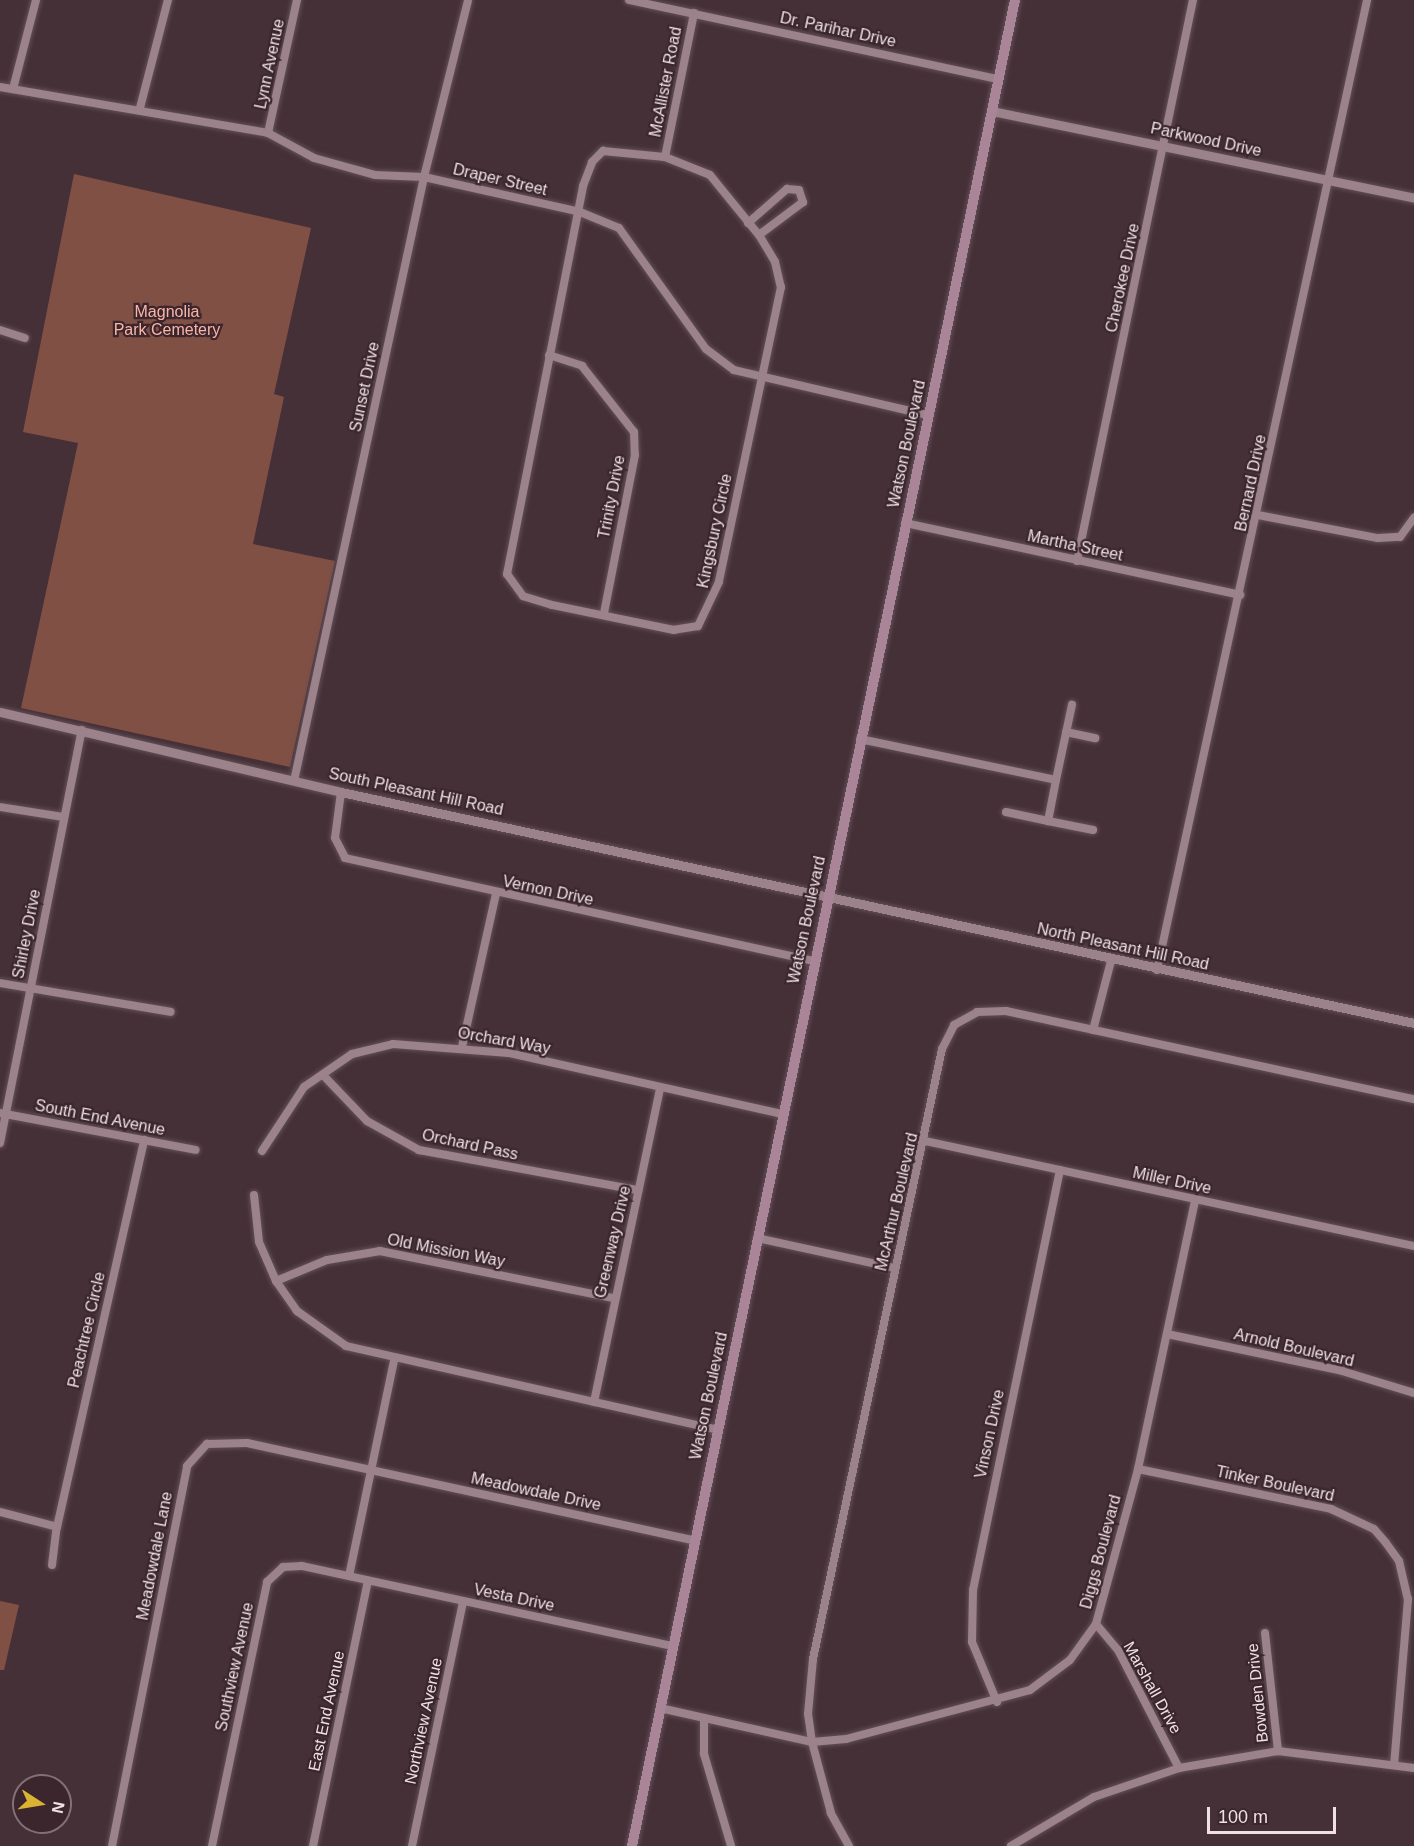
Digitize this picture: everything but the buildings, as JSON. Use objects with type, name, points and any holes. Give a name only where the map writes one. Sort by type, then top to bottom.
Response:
[{"type":"main road","name":"Watson Boulevard","points":[[632,1846],[1015,0]]},
{"type":"street","points":[[13,89],[36,0]]},
{"type":"street","points":[[140,108],[168,0]]},
{"type":"street","name":"Lynn Avenue","points":[[268,133],[297,0]]},
{"type":"street","name":"Sunset Drive","points":[[294,781],[424,177],[468,0]]},
{"type":"street","name":"Dr. Parihar Drive","points":[[629,0],[999,79]]},
{"type":"street","name":"Cherokee Drive","points":[[1077,561],[1165,147],[1193,0]]},
{"type":"street","name":"Bernard Drive","points":[[1157,970],[1258,515],[1368,0]]},
{"type":"street","name":"McAllister Road","points":[[665,157],[694,13]]},
{"type":"street","name":"Draper Street","points":[[0,87],[140,108],[268,133],[314,158],[375,175],[424,177],[580,212],[618,228],[721,363],[760,379],[928,415]]},
{"type":"street","name":"Parkwood Drive","points":[[992,111],[1414,198]]},
{"type":"street","name":"Kingsbury Circle","points":[[603,151],[665,157],[710,175],[759,235],[775,262],[781,287],[719,582],[705,616],[698,626],[674,630],[523,596],[507,574],[549,355],[580,212],[592,162],[603,151]]},
{"type":"street","points":[[748,223],[787,189],[799,190],[802,202],[759,235]]},
{"type":"street","points":[[0,330],[25,338]]},
{"type":"street","name":"Trinity Drive","points":[[549,355],[582,366],[634,432],[635,455],[604,613]]},
{"type":"street","points":[[1258,515],[1378,538],[1400,537],[1414,518]]},
{"type":"street","name":"Martha Street","points":[[905,523],[1240,595]]},
{"type":"street","points":[[1048,821],[1072,705]]},
{"type":"street","name":"South Pleasant Hill Road","points":[[0,712],[341,792],[827,898]]},
{"type":"street","name":"Shirley Drive","points":[[0,1143],[3,1114],[82,730]]},
{"type":"street","points":[[1066,732],[1095,738]]},
{"type":"street","points":[[860,739],[1056,780]]},
{"type":"street","name":"Vernon Drive","points":[[341,792],[334,838],[345,858],[496,894],[814,961]]},
{"type":"street","points":[[0,807],[64,817]]},
{"type":"street","points":[[1006,812],[1093,830]]},
{"type":"street","points":[[462,1047],[496,894]]},
{"type":"street","name":"North Pleasant Hill Road","points":[[827,898],[1111,961],[1414,1023]]},
{"type":"street","points":[[1094,1030],[1111,961]]},
{"type":"street","points":[[0,983],[31,984],[171,1012]]},
{"type":"street","name":"McArthur Boulevard","points":[[849,1846],[831,1813],[812,1742],[813,1659],[895,1268],[925,1141],[942,1048],[954,1025],[977,1012],[1006,1011],[1414,1099]]},
{"type":"street","name":"Orchard Way","points":[[262,1151],[291,1099],[323,1074],[374,1047],[418,1042],[462,1047],[783,1114]]},
{"type":"street","name":"Orchard Pass","points":[[323,1074],[367,1121],[419,1150],[638,1191]]},
{"type":"street","name":"Greenway Drive","points":[[594,1402],[613,1298],[660,1088]]},
{"type":"street","name":"South End Avenue","points":[[3,1114],[196,1150]]},
{"type":"street","name":"Peachtree Circle","points":[[52,1565],[57,1527],[144,1140]]},
{"type":"street","name":"Miller Drive","points":[[925,1141],[1414,1246]]},
{"type":"street","name":"Vinson Drive","points":[[997,1702],[972,1642],[973,1590],[1060,1170]]},
{"type":"street","points":[[254,1195],[259,1242],[276,1281],[297,1311],[328,1336],[394,1361],[718,1430]]},
{"type":"street","name":"Diggs Boulevard","points":[[660,1708],[812,1742],[878,1734],[997,1702],[1045,1682],[1070,1660],[1096,1624],[1138,1469],[1195,1200]]},
{"type":"street","points":[[757,1238],[895,1268]]},
{"type":"street","name":"Old Mission Way","points":[[276,1281],[327,1260],[380,1251],[613,1298]]},
{"type":"street","name":"Arnold Boulevard","points":[[1167,1334],[1342,1371],[1414,1393]]},
{"type":"street","points":[[349,1576],[394,1361]]},
{"type":"street","name":"Meadowdale Lane","points":[[112,1846],[187,1467],[196,1450],[220,1441],[247,1443],[371,1471]]},
{"type":"street","name":"Tinker Boulevard","points":[[1138,1469],[1331,1509],[1374,1529],[1399,1561],[1408,1599],[1394,1764]]},
{"type":"street","name":"Meadowdale Drive","points":[[371,1471],[695,1540]]},
{"type":"street","points":[[0,1512],[57,1527]]},
{"type":"street","name":"Southview Avenue","points":[[212,1846],[267,1582],[292,1566],[349,1576]]},
{"type":"street","name":"Vesta Drive","points":[[349,1576],[673,1646]]},
{"type":"street","name":"East End Avenue","points":[[313,1846],[368,1581]]},
{"type":"street","name":"Northview Avenue","points":[[412,1846],[463,1601]]},
{"type":"street","name":"Marshall Drive","points":[[1096,1624],[1118,1650],[1179,1768]]},
{"type":"street","name":"Bowden Drive","points":[[1265,1633],[1278,1751]]},
{"type":"street","points":[[704,1718],[704,1754],[731,1846]]},
{"type":"street","points":[[1011,1846],[1094,1797],[1179,1768],[1278,1751],[1414,1768]]},
{"type":"green space","name":"Magnolia Park Cemetery","points":[[74,174],[311,228],[274,394],[284,397],[253,544],[335,561],[290,767],[21,708],[78,443],[23,432]]},
{"type":"green space","points":[[0,1601],[19,1605],[4,1670],[0,1670]]}]
